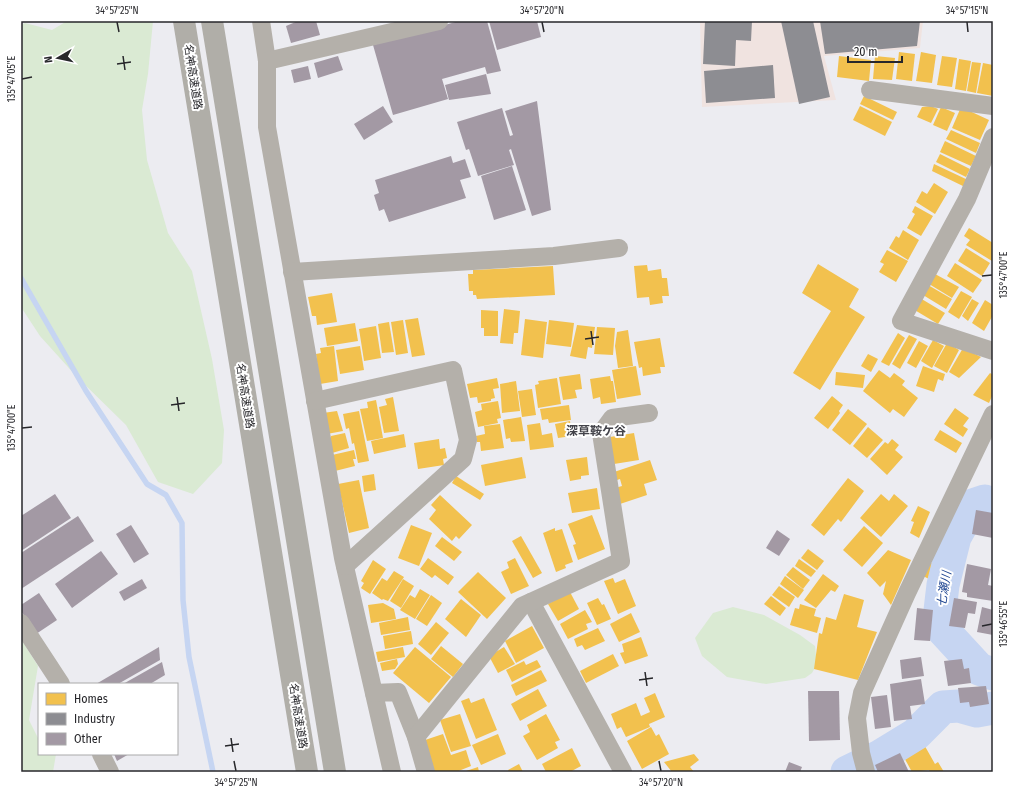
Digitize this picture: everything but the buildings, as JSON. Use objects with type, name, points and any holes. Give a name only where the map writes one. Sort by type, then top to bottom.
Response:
[{"type":"highway","name":"名神高速道路","points":[[184,21],[307,772]]},
{"type":"highway","points":[[212,21],[335,772]]},
{"type":"street","points":[[261,21],[267,61],[267,127],[292,272],[345,566],[392,772]]},
{"type":"street","points":[[267,61],[275,21]]},
{"type":"street","points":[[267,61],[439,21]]},
{"type":"street","points":[[870,90],[993,106]]},
{"type":"street","points":[[993,137],[967,198],[901,321],[993,351]]},
{"type":"street","points":[[292,272],[554,256],[619,248]]},
{"type":"street","points":[[315,401],[453,370],[468,440],[463,459],[345,566]]},
{"type":"street","points":[[416,737],[522,606],[621,561],[601,433],[612,418],[649,413]]},
{"type":"street","points":[[865,767],[857,718],[862,694],[907,593],[993,414]]},
{"type":"street","points":[[531,602],[623,772]]},
{"type":"street","points":[[21,623],[60,683]]},
{"type":"street","points":[[374,693],[398,692],[416,737],[426,772]]},
{"type":"street","points":[[101,755],[110,772]]},
{"type":"shaded area","points":[[700,21],[923,21],[920,48],[824,56],[836,100],[702,107]]},
{"type":"green space","points":[[67,21],[153,21],[148,74],[142,110],[147,160],[168,233],[192,271],[212,359],[224,430],[222,463],[193,494],[158,482],[126,425],[77,377],[40,336],[21,307],[21,25],[25,23],[52,30]]},
{"type":"green space","points":[[733,607],[764,615],[800,635],[815,646],[817,664],[812,673],[805,678],[766,684],[727,677],[702,656],[695,638],[713,613]]},
{"type":"green space","points":[[21,639],[38,666],[29,720],[38,738],[38,755],[56,755],[53,772],[21,772]]},
{"type":"waterway","points":[[21,278],[86,391],[147,484],[166,495],[182,523],[183,600],[189,657],[213,772]]},
{"type":"waterway","name":"七瀬川","points":[[993,505],[985,501],[973,505],[955,537],[943,585],[939,619],[943,630],[979,669],[993,674]]},
{"type":"waterway","name":"七瀬川","points":[[847,772],[880,756],[916,734],[943,707],[959,706],[977,711],[993,708]]},
{"type":"district","name":"深草鞍ケ谷","points":[[596,431]]}]
